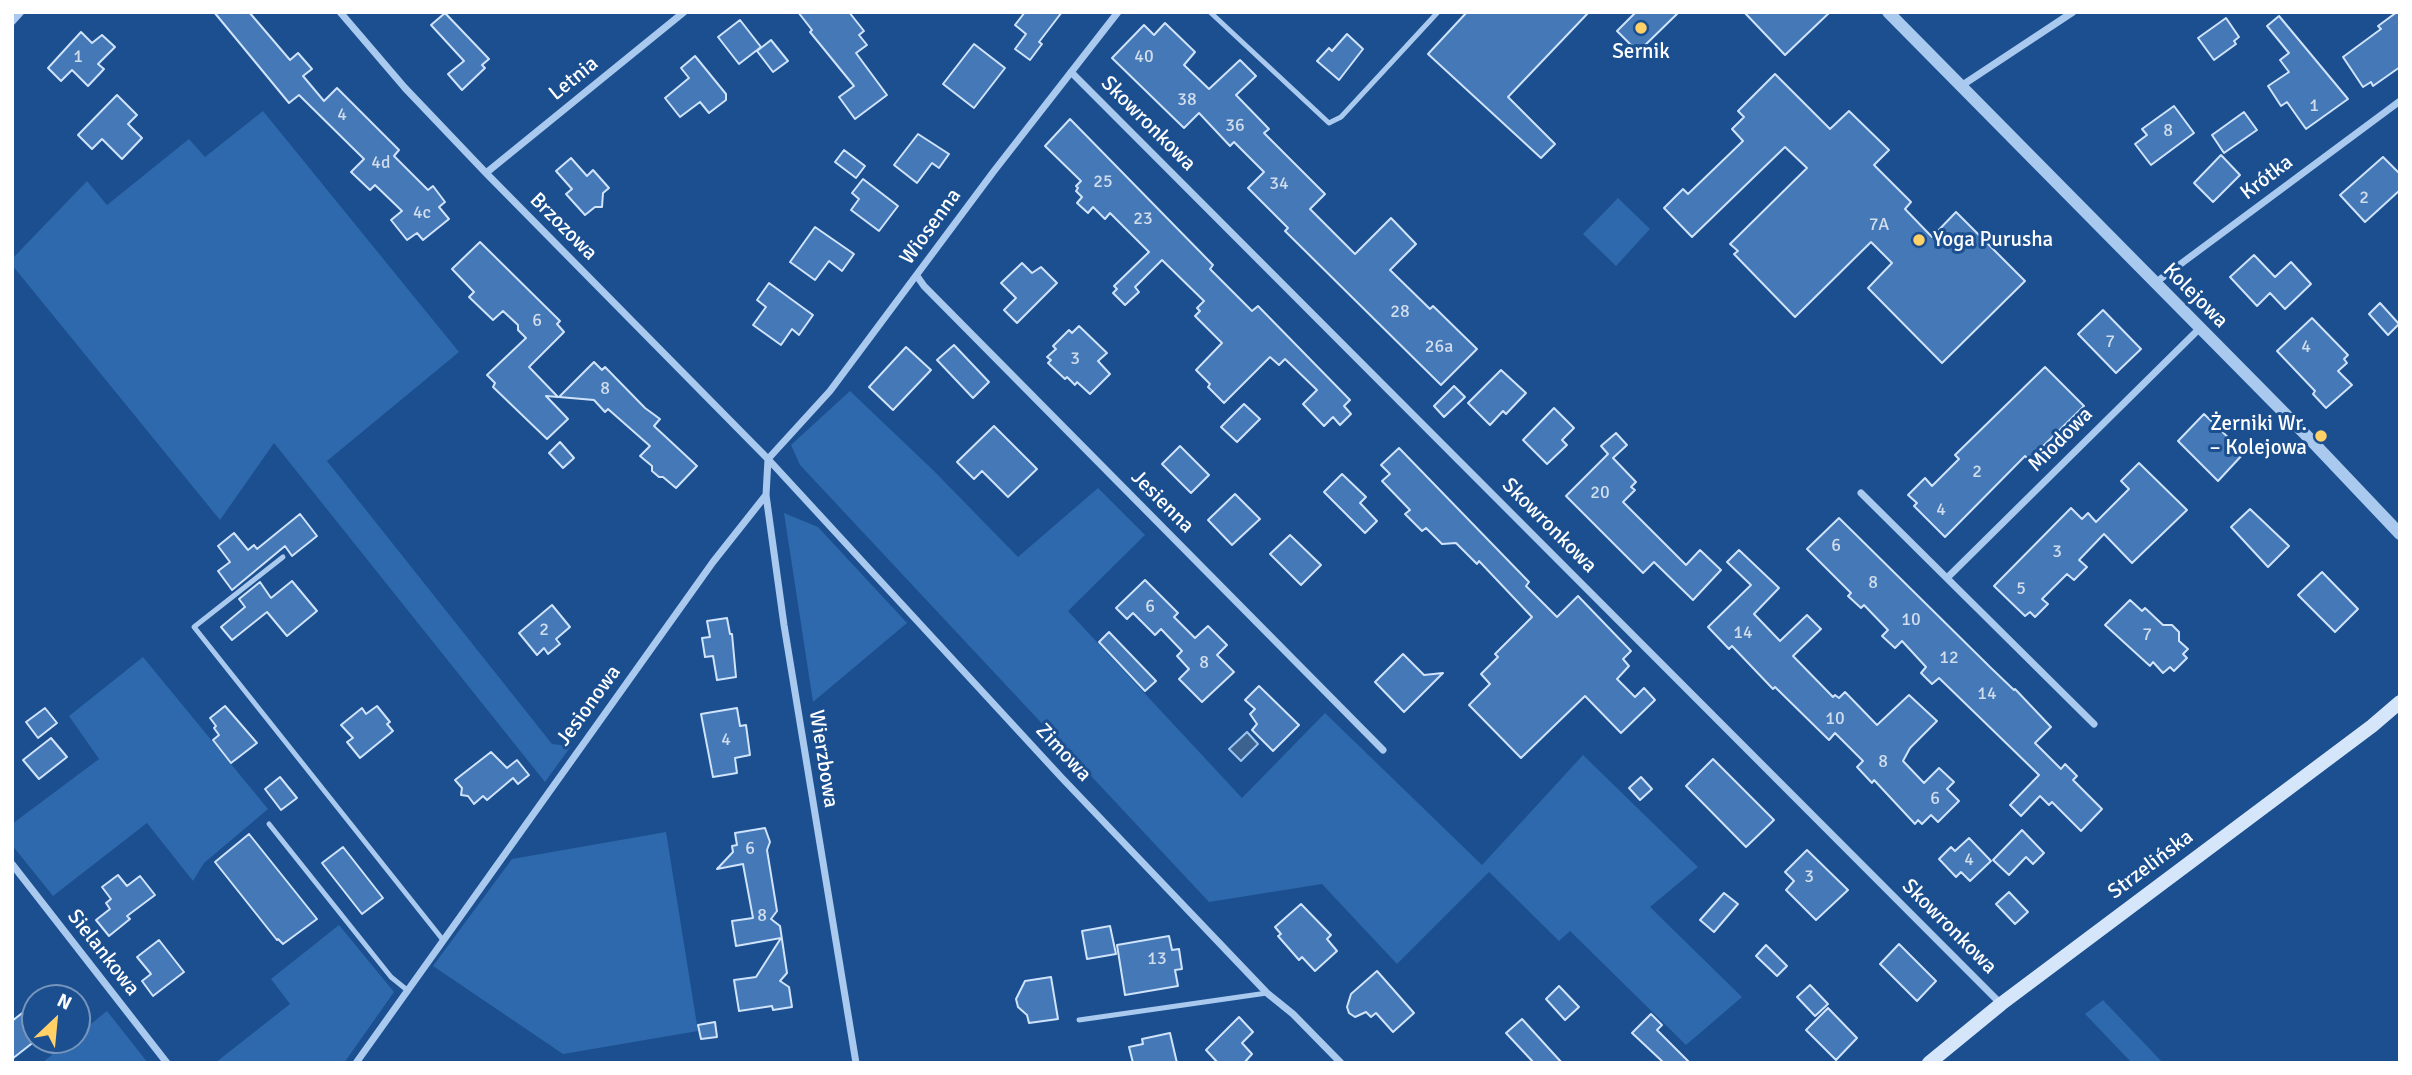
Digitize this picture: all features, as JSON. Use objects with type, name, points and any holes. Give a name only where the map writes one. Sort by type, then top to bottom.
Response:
[{"type":"main road","name":"Strzelińska","points":[[1929,1063],[2001,1004],[2372,726],[2400,702]]},
{"type":"street","points":[[12,22],[21,12]]},
{"type":"street","name":"Brzozowa","points":[[340,12],[405,88],[486,173],[768,460]]},
{"type":"street","name":"Letnia","points":[[486,173],[684,12]]},
{"type":"street","name":"Wiosenna","points":[[768,460],[830,391],[1118,12]]},
{"type":"street","name":"Kolejowa","points":[[1888,12],[2307,436],[2400,534]]},
{"type":"street","points":[[1961,86],[2073,12]]},
{"type":"street","name":"Skowronkowa","points":[[1071,72],[2001,1004]]},
{"type":"street","name":"Krótka","points":[[2155,283],[2400,101]]},
{"type":"street","name":"Jesienna","points":[[917,276],[933,296],[1383,750]]},
{"type":"street","name":"Miodowa","points":[[1948,577],[2199,329]]},
{"type":"street","name":"Wierzbowa","points":[[768,460],[766,495],[783,625],[856,1063]]},
{"type":"street","name":"Zimowa","points":[[768,460],[1061,777],[1267,993],[1293,1014],[1341,1063]]},
{"type":"street","points":[[1861,492],[2094,724]]},
{"type":"street","name":"Jesionowa","points":[[356,1063],[713,562],[766,495]]},
{"type":"street","name":"Sielankowa","points":[[12,864],[167,1063]]},
{"type":"lane","points":[[1210,12],[1329,123],[1341,117],[1438,12]]},
{"type":"lane","points":[[283,558],[194,627],[443,940]]},
{"type":"lane","points":[[269,824],[391,977],[407,990]]},
{"type":"lane","points":[[1079,1020],[1267,993]]},
{"type":"shaded area","points":[[263,111],[459,352],[327,461],[552,744],[571,746],[545,782],[274,443],[220,520],[12,265],[12,259],[87,181],[107,205],[189,139],[205,157]]},
{"type":"shaded area","points":[[1618,198],[1650,229],[1616,266],[1583,234]]},
{"type":"shaded area","points":[[850,391],[934,471],[1018,557],[1098,488],[1145,535],[1068,611],[1242,798],[1325,713],[1482,865],[1583,755],[1698,867],[1650,907],[1742,997],[1686,1045],[1570,931],[1559,941],[1489,872],[1397,964],[1322,884],[1209,902],[800,465],[791,445]]},
{"type":"shaded area","points":[[784,513],[818,527],[907,623],[813,702]]},
{"type":"shaded area","points":[[143,657],[268,809],[204,863],[193,881],[147,823],[53,896],[12,845],[12,824],[99,759],[69,716]]},
{"type":"shaded area","points":[[1247,732],[1258,744],[1241,761],[1229,749]]},
{"type":"shaded area","points":[[666,832],[698,1031],[563,1054],[433,966],[512,859]]},
{"type":"shaded area","points":[[339,925],[394,992],[344,1063],[215,1063],[290,1004],[271,979]]},
{"type":"shaded area","points":[[2103,1000],[2163,1063],[2132,1063],[2085,1014]]},
{"type":"shaded area","points":[[107,1011],[148,1063],[42,1063],[53,1054],[91,1054],[91,1024]]},
{"type":"building","points":[[214,12],[249,12],[290,60],[298,53],[312,69],[303,76],[324,101],[337,88],[399,150],[394,156],[428,190],[433,186],[445,202],[439,207],[449,219],[423,240],[417,233],[407,240],[391,220],[402,211],[375,185],[370,190],[351,172],[364,159],[299,95],[289,103]]},
{"type":"building","points":[[798,12],[849,12],[864,31],[859,35],[867,45],[856,53],[887,95],[855,119],[839,97],[854,86],[810,32],[812,30]]},
{"type":"building","points":[[1025,12],[1062,12],[1039,42],[1042,44],[1030,60],[1015,49],[1026,34],[1015,25]]},
{"type":"building","points":[[1467,12],[1589,12],[1508,97],[1555,144],[1541,158],[1428,54]]},
{"type":"building","points":[[1636,12],[1679,12],[1638,52],[1617,31]]},
{"type":"building","points":[[1744,12],[1830,12],[1785,55]]},
{"type":"building","points":[[2400,12],[2400,67],[2373,86],[2371,82],[2363,87],[2343,57],[2381,29],[2378,26]]},
{"type":"building","points":[[445,13],[489,59],[482,65],[485,68],[462,90],[448,74],[464,61],[431,25]]},
{"type":"building","points":[[2279,16],[2348,99],[2306,129],[2287,102],[2281,106],[2268,86],[2289,72],[2280,60],[2289,53],[2267,26]]},
{"type":"building","points":[[2226,18],[2239,37],[2234,41],[2236,44],[2214,60],[2198,38]]},
{"type":"building","points":[[740,20],[761,47],[739,64],[718,37]]},
{"type":"building","points":[[1165,23],[1195,52],[1184,65],[1209,89],[1240,60],[1256,76],[1236,95],[1269,129],[1264,133],[1325,194],[1310,209],[1355,254],[1391,218],[1416,244],[1390,270],[1430,309],[1433,306],[1477,349],[1441,385],[1285,231],[1288,228],[1248,188],[1264,172],[1234,142],[1230,146],[1199,113],[1184,128],[1112,58],[1144,25],[1154,35]]},
{"type":"building","points":[[81,32],[92,43],[102,35],[115,47],[98,64],[104,69],[88,86],[72,70],[61,81],[48,68]]},
{"type":"building","points":[[1347,34],[1363,49],[1339,80],[1317,61],[1329,48],[1332,51]]},
{"type":"building","points":[[771,40],[788,61],[773,72],[757,51]]},
{"type":"building","points":[[974,44],[1005,68],[974,108],[943,84]]},
{"type":"building","points":[[695,56],[726,94],[726,100],[709,113],[700,102],[680,117],[665,98],[689,78],[681,68]]},
{"type":"building","points":[[1775,74],[1830,129],[1849,111],[1889,150],[1874,165],[1911,202],[1905,209],[1932,237],[1956,212],[2025,281],[1942,363],[1868,288],[1892,263],[1871,242],[1795,317],[1734,254],[1738,251],[1730,244],[1807,168],[1785,147],[1692,237],[1664,208],[1683,189],[1688,194],[1743,141],[1732,129],[1744,117],[1738,111]]},
{"type":"building","points":[[117,95],[137,115],[128,124],[142,138],[122,159],[102,139],[92,149],[78,135]]},
{"type":"building","points":[[2174,106],[2194,133],[2151,165],[2135,144],[2147,135],[2142,129]]},
{"type":"building","points":[[2244,112],[2257,130],[2224,153],[2212,135]]},
{"type":"building","points":[[1070,119],[1213,265],[1210,269],[1252,311],[1258,306],[1350,400],[1344,406],[1351,414],[1340,425],[1333,417],[1324,426],[1303,404],[1317,390],[1285,359],[1279,365],[1270,357],[1224,403],[1196,370],[1222,343],[1195,316],[1200,311],[1197,308],[1204,301],[1162,260],[1135,287],[1139,292],[1125,305],[1113,293],[1117,289],[1114,286],[1149,252],[1110,213],[1105,219],[1093,207],[1088,213],[1077,203],[1082,197],[1076,191],[1076,186],[1081,181],[1045,146]]},
{"type":"building","points":[[918,134],[949,154],[939,168],[932,163],[917,183],[894,165]]},
{"type":"building","points":[[844,150],[865,166],[856,178],[835,162]]},
{"type":"building","points":[[2221,155],[2240,175],[2213,202],[2194,183]]},
{"type":"building","points":[[2383,157],[2400,174],[2400,190],[2365,222],[2340,195]]},
{"type":"building","points":[[571,158],[587,176],[593,170],[609,188],[603,193],[602,207],[595,207],[585,215],[566,194],[572,189],[556,171]]},
{"type":"building","points":[[863,179],[898,206],[879,231],[851,210],[859,199],[852,193]]},
{"type":"building","points":[[815,227],[854,254],[842,271],[829,261],[815,280],[790,262]]},
{"type":"building","points":[[480,242],[560,321],[557,324],[564,332],[529,367],[558,397],[546,396],[568,419],[547,439],[493,387],[495,383],[487,375],[526,338],[518,330],[518,325],[503,311],[493,320],[469,297],[474,292],[452,269]]},
{"type":"building","points":[[2254,255],[2275,277],[2291,262],[2311,284],[2285,309],[2270,293],[2257,306],[2230,277]]},
{"type":"building","points":[[1022,263],[1032,273],[1041,267],[1057,283],[1017,323],[1004,310],[1016,298],[1001,283]]},
{"type":"building","points":[[769,283],[813,315],[799,335],[792,329],[781,345],[753,325],[766,307],[757,300]]},
{"type":"building","points":[[2380,303],[2399,324],[2388,335],[2369,314]]},
{"type":"building","points":[[2103,310],[2141,349],[2116,373],[2078,334]]},
{"type":"building","points":[[2312,318],[2348,355],[2344,359],[2347,363],[2338,371],[2352,385],[2326,408],[2313,394],[2315,391],[2277,351]]},
{"type":"building","points":[[1079,326],[1107,353],[1098,361],[1110,374],[1090,394],[1077,382],[1075,385],[1067,377],[1065,379],[1048,363],[1051,360],[1047,357],[1056,349],[1053,346],[1069,330],[1072,333]]},
{"type":"building","points":[[954,345],[989,382],[973,398],[937,360]]},
{"type":"building","points":[[906,347],[931,370],[893,410],[869,387]]},
{"type":"building","points":[[594,362],[602,370],[605,367],[645,408],[660,419],[654,426],[697,466],[676,488],[652,471],[652,466],[640,456],[650,446],[608,409],[605,412],[594,400],[559,397]]},
{"type":"building","points":[[2045,367],[2084,406],[2029,460],[2025,456],[1945,537],[1914,506],[1917,503],[1908,495],[1925,478],[1932,486],[1959,459],[1955,455]]},
{"type":"building","points":[[1501,370],[1526,393],[1506,414],[1503,411],[1490,425],[1468,403]]},
{"type":"building","points":[[1454,386],[1465,397],[1444,417],[1434,406]]},
{"type":"building","points":[[1244,404],[1260,419],[1237,442],[1221,427]]},
{"type":"building","points":[[1554,408],[1574,428],[1562,440],[1567,445],[1547,464],[1523,440]]},
{"type":"building","points":[[2204,414],[2244,453],[2218,481],[2178,441]]},
{"type":"building","points":[[994,426],[1037,469],[1008,497],[982,471],[974,479],[957,462]]},
{"type":"building","points":[[1616,433],[1627,445],[1613,458],[1636,482],[1631,487],[1635,490],[1623,502],[1686,565],[1700,550],[1721,570],[1693,600],[1654,562],[1643,573],[1566,496],[1608,454],[1601,446]]},
{"type":"building","points":[[560,442],[574,458],[563,468],[549,453]]},
{"type":"building","points":[[1180,446],[1209,475],[1191,493],[1162,464]]},
{"type":"building","points":[[1399,448],[1529,582],[1526,586],[1557,617],[1578,596],[1631,651],[1623,659],[1629,666],[1617,679],[1635,697],[1644,688],[1655,700],[1621,733],[1585,696],[1521,758],[1469,705],[1490,684],[1481,674],[1498,657],[1495,654],[1532,617],[1479,561],[1477,564],[1456,543],[1442,544],[1426,528],[1422,531],[1405,514],[1410,510],[1382,481],[1390,474],[1381,465]]},
{"type":"building","points":[[2139,463],[2187,510],[2132,563],[2104,534],[2079,560],[2087,567],[2074,580],[2067,574],[2042,599],[2048,604],[2035,617],[2030,612],[2025,616],[1994,586],[2071,508],[2082,519],[2088,513],[2096,522],[2129,489],[2121,481]]},
{"type":"building","points":[[1342,474],[1366,497],[1360,503],[1377,521],[1365,533],[1324,492]]},
{"type":"building","points":[[1235,494],[1260,519],[1232,545],[1208,520]]},
{"type":"building","points":[[2250,509],[2289,546],[2268,567],[2231,527]]},
{"type":"building","points":[[300,514],[317,536],[292,556],[285,546],[232,590],[218,571],[230,562],[218,546],[234,533],[248,550],[254,545],[257,549]]},
{"type":"building","points":[[1839,518],[2051,727],[2035,743],[2061,769],[2065,764],[2077,776],[2073,780],[2102,809],[2081,831],[2052,802],[2049,805],[2040,796],[2021,816],[2010,805],[2039,775],[1939,678],[1932,684],[1921,673],[1926,667],[1902,641],[1895,648],[1882,636],[1888,630],[1864,605],[1861,608],[1848,596],[1851,593],[1807,549]]},
{"type":"building","points":[[1290,535],[1321,565],[1301,585],[1270,554]]},
{"type":"building","points":[[1739,550],[1779,588],[1754,614],[1780,641],[1807,615],[1821,629],[1793,656],[1833,697],[1835,695],[1839,698],[1845,692],[1877,725],[1909,695],[1937,721],[1910,748],[1903,761],[1924,783],[1939,768],[1954,782],[1947,789],[1959,801],[1938,822],[1931,815],[1922,824],[1918,820],[1915,824],[1874,780],[1872,783],[1857,767],[1863,761],[1835,733],[1829,740],[1775,687],[1773,689],[1732,646],[1729,649],[1708,627],[1751,585],[1727,562]]},
{"type":"building","points":[[2322,572],[2358,609],[2335,632],[2298,595]]},
{"type":"building","points":[[1145,580],[1178,613],[1174,617],[1195,638],[1208,626],[1227,645],[1217,655],[1234,672],[1202,702],[1179,679],[1189,669],[1177,656],[1182,651],[1161,629],[1155,635],[1133,613],[1127,619],[1116,608]]},
{"type":"building","points":[[292,581],[317,611],[287,636],[267,612],[232,640],[221,627],[245,607],[239,599],[260,582],[271,598]]},
{"type":"building","points":[[2130,600],[2142,611],[2145,608],[2163,625],[2172,625],[2179,632],[2179,641],[2188,649],[2183,654],[2187,658],[2174,671],[2170,667],[2163,673],[2153,662],[2150,666],[2105,625]]},
{"type":"building","points":[[552,605],[570,627],[556,639],[560,644],[548,654],[544,648],[537,655],[519,633]]},
{"type":"building","points":[[727,618],[732,634],[736,677],[717,680],[713,656],[705,657],[702,638],[710,637],[707,621]]},
{"type":"building","points":[[1109,632],[1156,681],[1145,691],[1099,642]]},
{"type":"building","points":[[1403,654],[1424,675],[1443,673],[1404,712],[1375,682]]},
{"type":"building","points":[[1259,686],[1299,725],[1273,751],[1252,730],[1257,724],[1250,714],[1255,709],[1245,700]]},
{"type":"building","points":[[225,706],[257,743],[231,763],[213,740],[219,735],[210,718]]},
{"type":"building","points":[[377,706],[390,722],[387,724],[393,731],[360,758],[347,742],[353,738],[341,725],[362,708],[366,714]]},
{"type":"building","points":[[45,708],[57,723],[38,738],[26,722]]},
{"type":"building","points":[[737,708],[740,726],[746,725],[750,755],[735,758],[737,773],[713,777],[701,714]]},
{"type":"building","points":[[51,738],[67,757],[39,779],[23,760]]},
{"type":"building","points":[[491,752],[507,768],[517,760],[529,775],[518,784],[513,778],[487,800],[483,796],[474,804],[468,796],[461,795],[462,788],[455,780]]},
{"type":"building","points":[[1713,759],[1774,820],[1746,847],[1686,786]]},
{"type":"building","points":[[280,777],[297,798],[281,810],[265,789]]},
{"type":"building","points":[[1641,777],[1652,789],[1640,800],[1629,788]]},
{"type":"building","points":[[765,828],[770,842],[767,850],[777,911],[771,919],[780,926],[787,973],[780,981],[789,987],[792,1007],[773,1010],[772,1006],[739,1011],[734,980],[756,977],[781,938],[736,946],[732,921],[753,918],[743,864],[717,869],[733,852],[732,846],[737,845],[735,833]]},
{"type":"building","points":[[2022,830],[2044,853],[2033,864],[2026,857],[2009,875],[1993,860]]},
{"type":"building","points":[[249,834],[317,919],[283,944],[215,862]]},
{"type":"building","points":[[1969,838],[1991,861],[1970,881],[1961,872],[1956,877],[1939,859],[1951,847],[1955,851]]},
{"type":"building","points":[[343,847],[383,898],[362,914],[322,863]]},
{"type":"building","points":[[1807,850],[1848,890],[1816,920],[1786,890],[1794,881],[1785,872]]},
{"type":"building","points":[[118,875],[127,886],[140,876],[155,895],[127,916],[130,919],[109,936],[96,920],[110,909],[106,903],[111,899],[102,887]]},
{"type":"building","points":[[2009,892],[2028,912],[2015,924],[1996,904]]},
{"type":"building","points":[[1724,893],[1738,904],[1714,932],[1700,920]]},
{"type":"building","points":[[1301,904],[1331,935],[1327,939],[1337,951],[1315,971],[1302,957],[1299,960],[1278,936],[1281,934],[1275,927]]},
{"type":"building","points":[[1110,926],[1116,954],[1087,959],[1082,931]]},
{"type":"building","points":[[1169,936],[1172,950],[1179,949],[1182,969],[1175,970],[1178,986],[1125,995],[1117,945]]},
{"type":"building","points":[[159,940],[184,972],[153,996],[142,981],[151,974],[137,957]]},
{"type":"building","points":[[1899,944],[1936,981],[1917,1001],[1880,964]]},
{"type":"building","points":[[1766,945],[1787,966],[1777,976],[1756,956]]},
{"type":"building","points":[[1377,971],[1414,1013],[1393,1032],[1376,1013],[1371,1017],[1366,1012],[1355,1017],[1349,1013],[1347,1007],[1351,994]]},
{"type":"building","points":[[1051,977],[1058,1019],[1029,1023],[1016,999],[1025,981]]},
{"type":"building","points":[[1810,985],[1828,1004],[1815,1016],[1797,997]]},
{"type":"building","points":[[1559,986],[1579,1007],[1565,1020],[1546,999]]},
{"type":"building","points":[[1828,1008],[1857,1038],[1836,1060],[1806,1030]]},
{"type":"building","points":[[21,1014],[21,1052],[12,1059],[12,1021]]},
{"type":"building","points":[[1651,1014],[1662,1025],[1657,1030],[1690,1063],[1664,1063],[1632,1033]]},
{"type":"building","points":[[1239,1017],[1253,1032],[1242,1043],[1252,1054],[1244,1063],[1218,1063],[1206,1050]]},
{"type":"building","points":[[1522,1019],[1562,1063],[1534,1063],[1506,1033]]},
{"type":"building","points":[[715,1022],[717,1037],[701,1039],[698,1025]]},
{"type":"building","points":[[1170,1033],[1177,1063],[1133,1063],[1129,1047],[1143,1044],[1142,1039]]},
{"type":"place","name":"Sernik","points":[[1641,28]]},
{"type":"place","name":"Yoga Purusha","points":[[1919,240]]},
{"type":"place","name":"Żerniki Wr. – Kolejowa","points":[[2321,436]]}]
